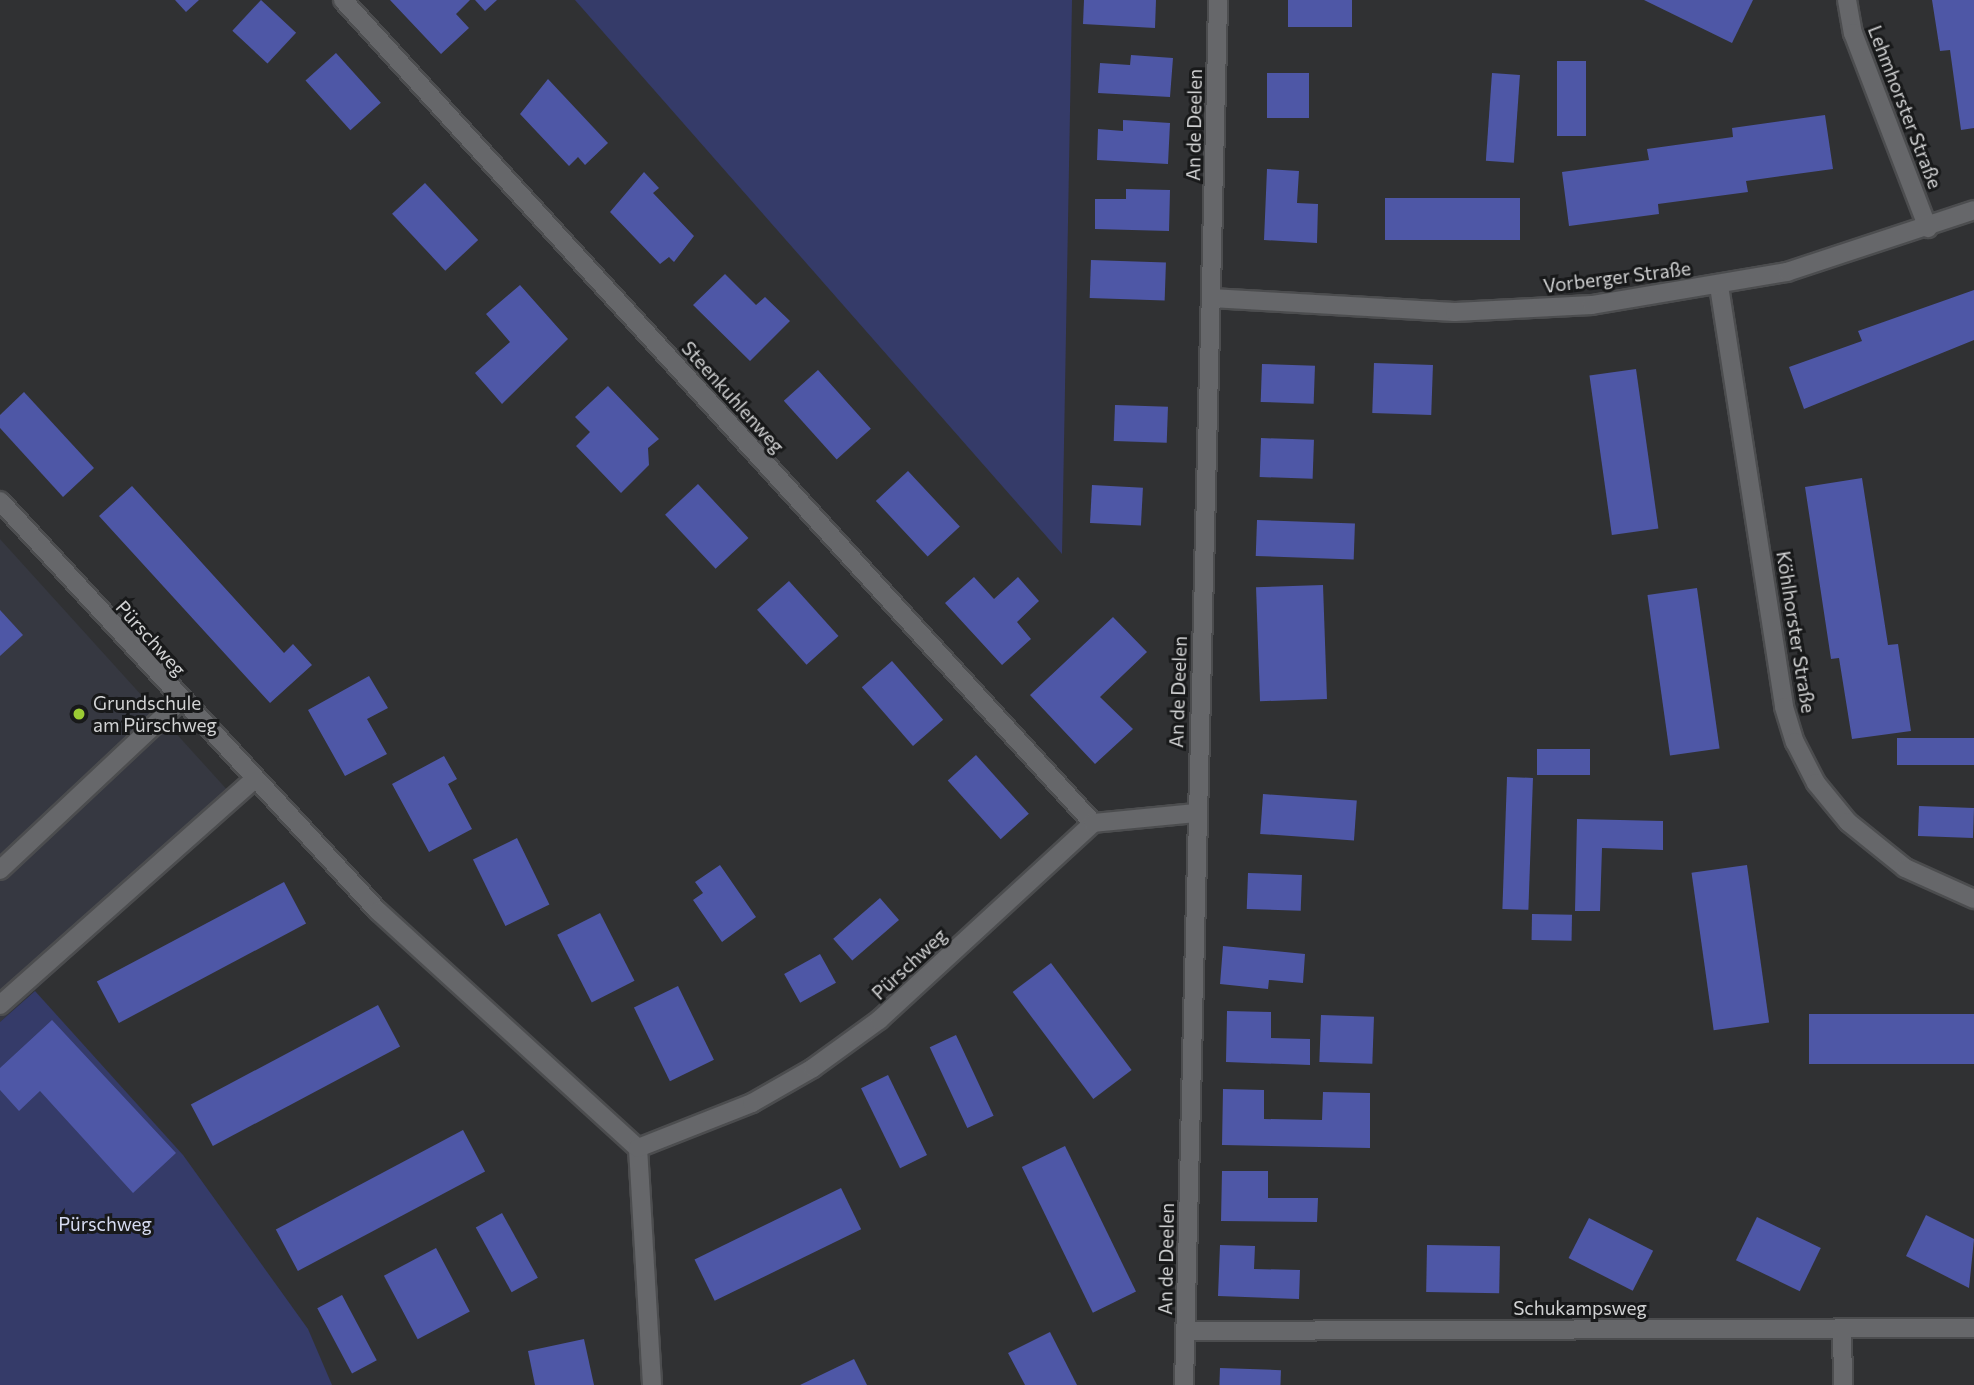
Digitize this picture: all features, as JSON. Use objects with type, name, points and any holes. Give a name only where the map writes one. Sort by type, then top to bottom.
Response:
[{"type":"street","name":"Steenkuhlenweg","points":[[343,0],[1093,823]]},
{"type":"street","name":"An de Deelen","points":[[1184,1385],[1195,813],[1218,0]]},
{"type":"street","name":"Lehmhorster Straße","points":[[1847,0],[1853,33],[1928,228]]},
{"type":"street","name":"Vorberger Straße","points":[[1211,298],[1455,312],[1592,305],[1719,286],[1853,254],[1974,210]]},
{"type":"street","name":"Köhlhorster Straße","points":[[1719,286],[1795,742],[1816,783],[1847,822],[1905,868],[1974,899]]},
{"type":"street","name":"Pürschweg","points":[[0,501],[180,701],[378,911],[638,1148],[752,1102],[813,1068],[879,1020],[1093,823]]},
{"type":"street","points":[[0,870],[180,701]]},
{"type":"street","points":[[0,1005],[253,780]]},
{"type":"street","points":[[1093,823],[1195,813]]},
{"type":"street","points":[[638,1148],[652,1385]]},
{"type":"street","points":[[1842,1328],[1843,1385]]},
{"type":"street","name":"Schukampsweg","points":[[1186,1331],[1974,1328]]},
{"type":"shaded area","name":"Grundschule am Pürschweg","points":[[0,539],[240,804],[0,1022]]},
{"type":"green space","points":[[575,0],[1072,0],[1062,554]]},
{"type":"green space","name":"Pürschweg","points":[[35,991],[183,1155],[308,1329],[332,1385],[0,1385],[0,1022]]},
{"type":"building","points":[[175,0],[199,0],[186,12]]},
{"type":"building","points":[[261,0],[296,33],[267,63],[232,31]]},
{"type":"building","points":[[390,0],[470,0],[456,14],[469,28],[441,54]]},
{"type":"building","points":[[475,0],[497,0],[485,11]]},
{"type":"building","points":[[1084,0],[1156,0],[1155,28],[1083,24]]},
{"type":"building","points":[[1288,0],[1352,0],[1352,27],[1288,27]]},
{"type":"building","points":[[1644,0],[1753,0],[1732,43]]},
{"type":"building","points":[[1932,0],[1974,0],[1974,128],[1961,130],[1950,50],[1940,51]]},
{"type":"building","points":[[336,53],[381,103],[350,130],[306,80]]},
{"type":"building","points":[[1131,55],[1173,58],[1170,97],[1098,93],[1100,63],[1130,65]]},
{"type":"building","points":[[1557,61],[1586,61],[1586,136],[1557,136]]},
{"type":"building","points":[[1267,73],[1309,73],[1309,118],[1267,118]]},
{"type":"building","points":[[1492,73],[1520,75],[1514,163],[1486,161]]},
{"type":"building","points":[[548,79],[608,143],[585,165],[578,157],[569,166],[520,114]]},
{"type":"building","points":[[1825,115],[1833,169],[1746,181],[1748,192],[1658,204],[1659,214],[1569,226],[1562,172],[1649,160],[1647,149],[1733,137],[1732,128]]},
{"type":"building","points":[[1123,120],[1170,123],[1168,164],[1097,160],[1098,129],[1123,131]]},
{"type":"building","points":[[1267,169],[1299,171],[1297,203],[1318,204],[1317,243],[1264,240]]},
{"type":"building","points":[[644,172],[659,188],[653,193],[694,236],[674,262],[669,257],[660,264],[610,212]]},
{"type":"building","points":[[425,183],[478,240],[445,271],[392,214]]},
{"type":"building","points":[[1126,189],[1170,190],[1169,231],[1095,229],[1095,199],[1126,199]]},
{"type":"building","points":[[1385,198],[1520,198],[1520,240],[1385,240]]},
{"type":"building","points":[[1091,260],[1166,263],[1165,301],[1090,298]]},
{"type":"building","points":[[725,274],[756,305],[765,297],[790,321],[750,361],[693,305]]},
{"type":"building","points":[[520,285],[568,339],[502,404],[475,373],[510,342],[486,314]]},
{"type":"building","points":[[1974,290],[1974,340],[1804,409],[1789,367],[1862,341],[1858,331]]},
{"type":"building","points":[[1374,363],[1433,365],[1431,415],[1372,413]]},
{"type":"building","points":[[1262,364],[1315,366],[1314,404],[1261,402]]},
{"type":"building","points":[[1636,369],[1658,528],[1612,535],[1589,376]]},
{"type":"building","points":[[818,370],[871,429],[837,459],[784,401]]},
{"type":"building","points":[[608,386],[659,439],[648,448],[649,465],[621,493],[576,446],[590,432],[575,417]]},
{"type":"building","points":[[24,392],[94,468],[63,497],[0,428],[0,415]]},
{"type":"building","points":[[1115,405],[1168,407],[1167,443],[1114,441]]},
{"type":"building","points":[[1261,438],[1314,440],[1313,479],[1260,477]]},
{"type":"building","points":[[908,471],[960,527],[928,557],[876,501]]},
{"type":"building","points":[[1862,478],[1888,645],[1898,644],[1911,731],[1852,739],[1839,658],[1831,659],[1805,487]]},
{"type":"building","points":[[698,484],[748,538],[716,569],[665,515]]},
{"type":"building","points":[[1092,485],[1143,488],[1141,526],[1090,523]]},
{"type":"building","points":[[132,486],[284,653],[293,644],[312,665],[270,703],[99,516]]},
{"type":"building","points":[[1257,520],[1355,523],[1354,559],[1256,556]]},
{"type":"building","points":[[974,577],[994,599],[1018,577],[1039,601],[1017,622],[1031,639],[1002,665],[945,603]]},
{"type":"building","points":[[789,581],[839,636],[807,665],[757,610]]},
{"type":"building","points":[[1323,585],[1327,699],[1260,701],[1256,587]]},
{"type":"building","points":[[1697,588],[1720,748],[1670,755],[1647,595]]},
{"type":"building","points":[[0,610],[23,635],[0,656]]},
{"type":"building","points":[[1113,617],[1147,652],[1100,697],[1133,729],[1095,764],[1030,695]]},
{"type":"building","points":[[892,661],[943,720],[913,746],[862,687]]},
{"type":"building","points":[[369,676],[388,708],[367,719],[387,754],[345,776],[308,710]]},
{"type":"building","points":[[1897,738],[1974,738],[1974,765],[1897,765]]},
{"type":"building","points":[[1537,749],[1590,749],[1590,775],[1537,775]]},
{"type":"building","points":[[976,755],[1029,814],[1001,839],[948,780]]},
{"type":"building","points":[[444,756],[457,779],[448,784],[472,829],[429,852],[392,784]]},
{"type":"building","points":[[1507,777],[1533,778],[1528,910],[1502,909]]},
{"type":"building","points":[[1263,794],[1357,801],[1354,840],[1260,834]]},
{"type":"building","points":[[1919,806],[1974,808],[1973,838],[1918,836]]},
{"type":"building","points":[[1577,819],[1663,821],[1663,850],[1602,848],[1600,911],[1575,911]]},
{"type":"building","points":[[517,838],[549,905],[505,926],[473,859]]},
{"type":"building","points":[[720,865],[756,917],[722,942],[693,900],[703,893],[695,882]]},
{"type":"building","points":[[1747,865],[1769,1022],[1714,1030],[1692,873]]},
{"type":"building","points":[[1248,873],[1302,875],[1301,911],[1247,909]]},
{"type":"building","points":[[284,882],[306,923],[119,1023],[97,982]]},
{"type":"building","points":[[880,898],[899,920],[852,961],[833,939]]},
{"type":"building","points":[[600,913],[635,981],[592,1003],[557,935]]},
{"type":"building","points":[[1532,914],[1572,915],[1572,941],[1532,940]]},
{"type":"building","points":[[1223,946],[1305,954],[1303,983],[1269,980],[1268,989],[1220,984]]},
{"type":"building","points":[[820,954],[836,983],[800,1003],[784,974]]},
{"type":"building","points":[[1051,963],[1132,1070],[1093,1099],[1013,992]]},
{"type":"building","points":[[678,986],[714,1060],[670,1081],[634,1007]]},
{"type":"building","points":[[378,1005],[400,1046],[213,1146],[191,1105]]},
{"type":"building","points":[[1227,1011],[1271,1012],[1271,1038],[1310,1039],[1310,1065],[1226,1062]]},
{"type":"building","points":[[1809,1014],[1974,1014],[1974,1064],[1809,1064]]},
{"type":"building","points":[[1321,1015],[1374,1017],[1372,1064],[1319,1062]]},
{"type":"building","points":[[52,1020],[176,1153],[133,1193],[40,1091],[19,1111],[0,1090],[0,1068]]},
{"type":"building","points":[[956,1035],[994,1116],[967,1128],[930,1047]]},
{"type":"building","points":[[888,1075],[927,1155],[900,1168],[861,1088]]},
{"type":"building","points":[[1223,1089],[1264,1090],[1264,1119],[1322,1120],[1323,1092],[1370,1093],[1370,1148],[1222,1145]]},
{"type":"building","points":[[463,1130],[485,1171],[298,1271],[276,1230]]},
{"type":"building","points":[[1065,1146],[1136,1292],[1093,1313],[1022,1167]]},
{"type":"building","points":[[1222,1171],[1268,1171],[1268,1198],[1318,1198],[1317,1222],[1221,1221]]},
{"type":"building","points":[[841,1188],[861,1229],[715,1301],[694,1259]]},
{"type":"building","points":[[502,1213],[538,1278],[512,1292],[476,1228]]},
{"type":"building","points":[[1926,1215],[1974,1239],[1969,1288],[1906,1256]]},
{"type":"building","points":[[1757,1217],[1821,1248],[1800,1291],[1736,1260]]},
{"type":"building","points":[[1589,1218],[1653,1251],[1633,1291],[1569,1258]]},
{"type":"building","points":[[1220,1245],[1255,1246],[1254,1269],[1300,1270],[1299,1299],[1218,1296]]},
{"type":"building","points":[[1427,1245],[1500,1246],[1499,1293],[1426,1292]]},
{"type":"building","points":[[436,1248],[470,1312],[418,1339],[384,1276]]},
{"type":"building","points":[[342,1295],[377,1360],[352,1373],[317,1308]]},
{"type":"building","points":[[1050,1332],[1077,1385],[1025,1385],[1008,1353]]},
{"type":"building","points":[[584,1339],[594,1385],[535,1385],[528,1351]]},
{"type":"building","points":[[854,1359],[867,1385],[800,1385]]},
{"type":"building","points":[[1220,1368],[1281,1370],[1280,1385],[1219,1385]]},
{"type":"place","name":"Grundschule am Pürschweg","points":[[79,714]]}]
